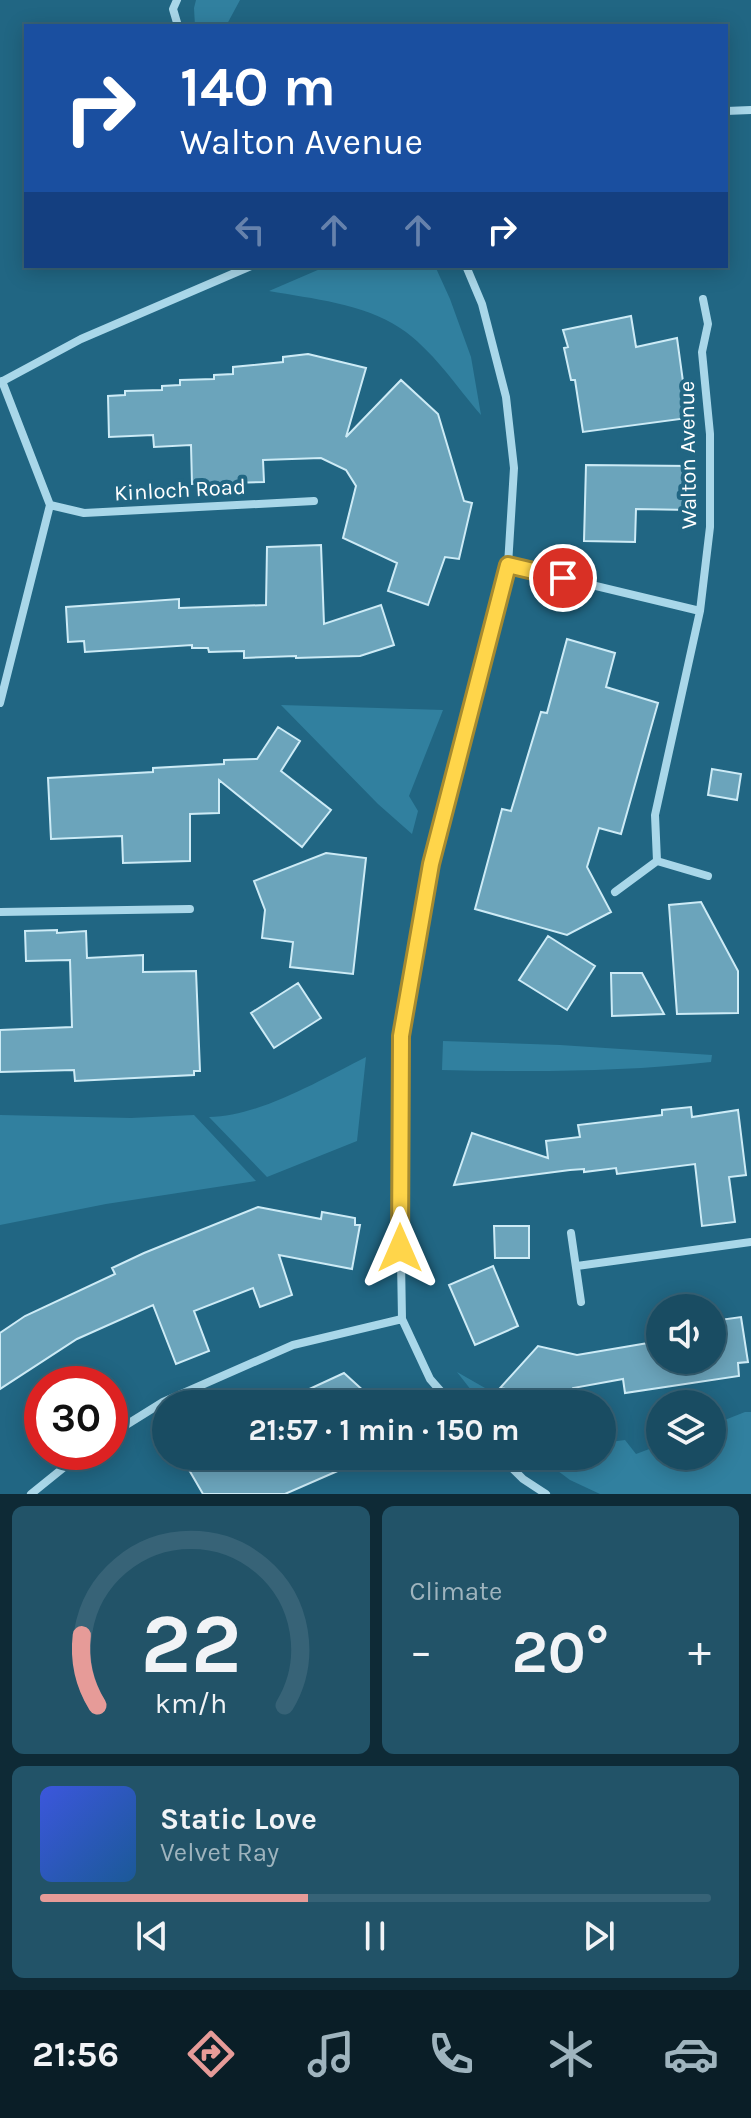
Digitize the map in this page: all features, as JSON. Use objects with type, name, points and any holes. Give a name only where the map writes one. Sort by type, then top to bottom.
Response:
[{"type":"street","points":[[177,0],[173,9],[177,24]]},
{"type":"street","points":[[728,111],[751,110]]},
{"type":"street","points":[[0,703],[50,505],[32,452],[1,382],[81,339],[246,268]]},
{"type":"street","points":[[440,1390],[430,1379],[402,1319],[399,1158],[401,1036],[431,864],[508,565],[514,468],[506,397],[482,304],[467,268]]},
{"type":"street","name":"Walton Avenue","points":[[657,861],[655,815],[700,611],[710,527],[710,434],[702,352],[708,324],[703,299]]},
{"type":"street","name":"Kinloch Road","points":[[50,505],[84,513],[314,501]]},
{"type":"street","points":[[508,565],[700,611]]},
{"type":"street","points":[[615,892],[657,861],[708,876]]},
{"type":"street","points":[[0,912],[190,909]]},
{"type":"street","points":[[571,1233],[581,1302]]},
{"type":"street","points":[[577,1266],[751,1242]]},
{"type":"street","points":[[128,1424],[163,1402],[293,1345],[402,1319]]},
{"type":"street","points":[[31,1494],[61,1470]]},
{"type":"street","points":[[514,1470],[546,1494]]},
{"type":"shaded area","points":[[196,0],[240,0],[227,24],[195,24]]},
{"type":"shaded area","points":[[322,268],[436,268],[471,357],[481,415],[433,357],[400,328],[353,307],[269,291]]},
{"type":"shaded area","points":[[281,705],[443,710],[409,796],[418,811],[412,834],[378,804]]},
{"type":"shaded area","points":[[443,1041],[712,1055],[711,1062],[644,1068],[442,1070]]},
{"type":"shaded area","points":[[366,1057],[357,1141],[267,1177],[209,1117],[269,1104]]},
{"type":"shaded area","points":[[0,1115],[131,1118],[194,1115],[256,1181],[106,1204],[0,1225]]},
{"type":"shaded area","points":[[457,1372],[488,1390],[471,1390]]},
{"type":"shaded area","points":[[751,1412],[751,1494],[600,1494],[557,1470],[616,1470],[616,1441],[625,1440],[636,1454],[646,1450],[646,1470],[726,1470],[726,1419]]},
{"type":"building","points":[[631,316],[636,347],[677,338],[688,418],[583,432],[575,380],[571,380],[564,348],[568,347],[563,330]]},
{"type":"building","points":[[308,354],[366,368],[346,437],[401,380],[438,414],[464,501],[472,503],[459,559],[445,557],[428,605],[388,591],[397,563],[343,538],[356,486],[346,470],[321,458],[263,460],[264,482],[192,484],[191,445],[154,447],[153,435],[109,437],[108,396],[125,395],[125,391],[162,390],[162,386],[180,385],[180,380],[214,379],[214,375],[233,374],[233,367],[283,362],[283,357]]},
{"type":"building","points":[[586,465],[691,466],[690,510],[636,509],[635,542],[584,541]]},
{"type":"building","points":[[321,545],[324,624],[381,605],[394,645],[360,656],[244,658],[244,651],[209,652],[208,648],[192,648],[192,645],[85,652],[84,641],[68,642],[66,607],[179,599],[179,608],[266,605],[267,547]]},
{"type":"building","points":[[567,639],[615,653],[606,687],[658,703],[621,834],[599,828],[587,867],[611,912],[567,935],[475,909],[502,809],[511,811],[541,712],[547,713]]},
{"type":"building","points":[[278,727],[300,741],[281,771],[331,810],[302,847],[219,780],[219,813],[190,814],[190,861],[123,863],[122,836],[51,839],[48,778],[153,772],[153,768],[257,759]]},
{"type":"building","points":[[712,769],[741,774],[737,800],[708,795]]},
{"type":"building","points":[[326,853],[366,858],[353,974],[290,967],[293,942],[262,938],[265,910],[254,881]]},
{"type":"building","points":[[701,902],[738,971],[738,1013],[677,1014],[669,905]]},
{"type":"building","points":[[57,930],[57,933],[86,931],[87,958],[143,955],[143,972],[196,971],[200,1071],[194,1071],[194,1075],[75,1081],[74,1070],[0,1072],[0,1030],[72,1027],[70,960],[26,961],[25,931]]},
{"type":"building","points":[[548,936],[595,966],[567,1010],[519,980]]},
{"type":"building","points":[[611,973],[642,973],[664,1014],[612,1016]]},
{"type":"building","points":[[298,983],[321,1018],[274,1048],[251,1013]]},
{"type":"building","points":[[691,1107],[692,1117],[738,1110],[746,1175],[729,1177],[735,1222],[702,1226],[695,1164],[617,1174],[616,1168],[584,1172],[584,1169],[570,1170],[454,1185],[472,1133],[548,1158],[546,1141],[580,1137],[578,1125],[662,1115],[662,1110]]},
{"type":"building","points":[[258,1207],[321,1219],[322,1212],[355,1218],[355,1225],[360,1225],[352,1269],[279,1255],[292,1295],[260,1307],[253,1288],[194,1311],[209,1351],[176,1364],[153,1305],[77,1339],[35,1366],[24,1366],[24,1373],[0,1389],[0,1333],[25,1316],[115,1274],[112,1268]]},
{"type":"building","points":[[494,1226],[529,1226],[529,1258],[495,1258]]},
{"type":"building","points":[[493,1266],[518,1326],[475,1345],[449,1285]]},
{"type":"building","points":[[741,1317],[748,1362],[738,1363],[739,1376],[625,1393],[623,1379],[572,1390],[500,1388],[538,1346],[577,1355],[646,1343],[646,1374],[726,1374],[726,1319]]},
{"type":"building","points":[[344,1373],[363,1390],[307,1390]]},
{"type":"building","points":[[189,1470],[340,1470],[285,1494],[203,1494]]},
{"type":"route","points":[[400,1248],[401,1036],[431,864],[508,565],[563,578]]}]
